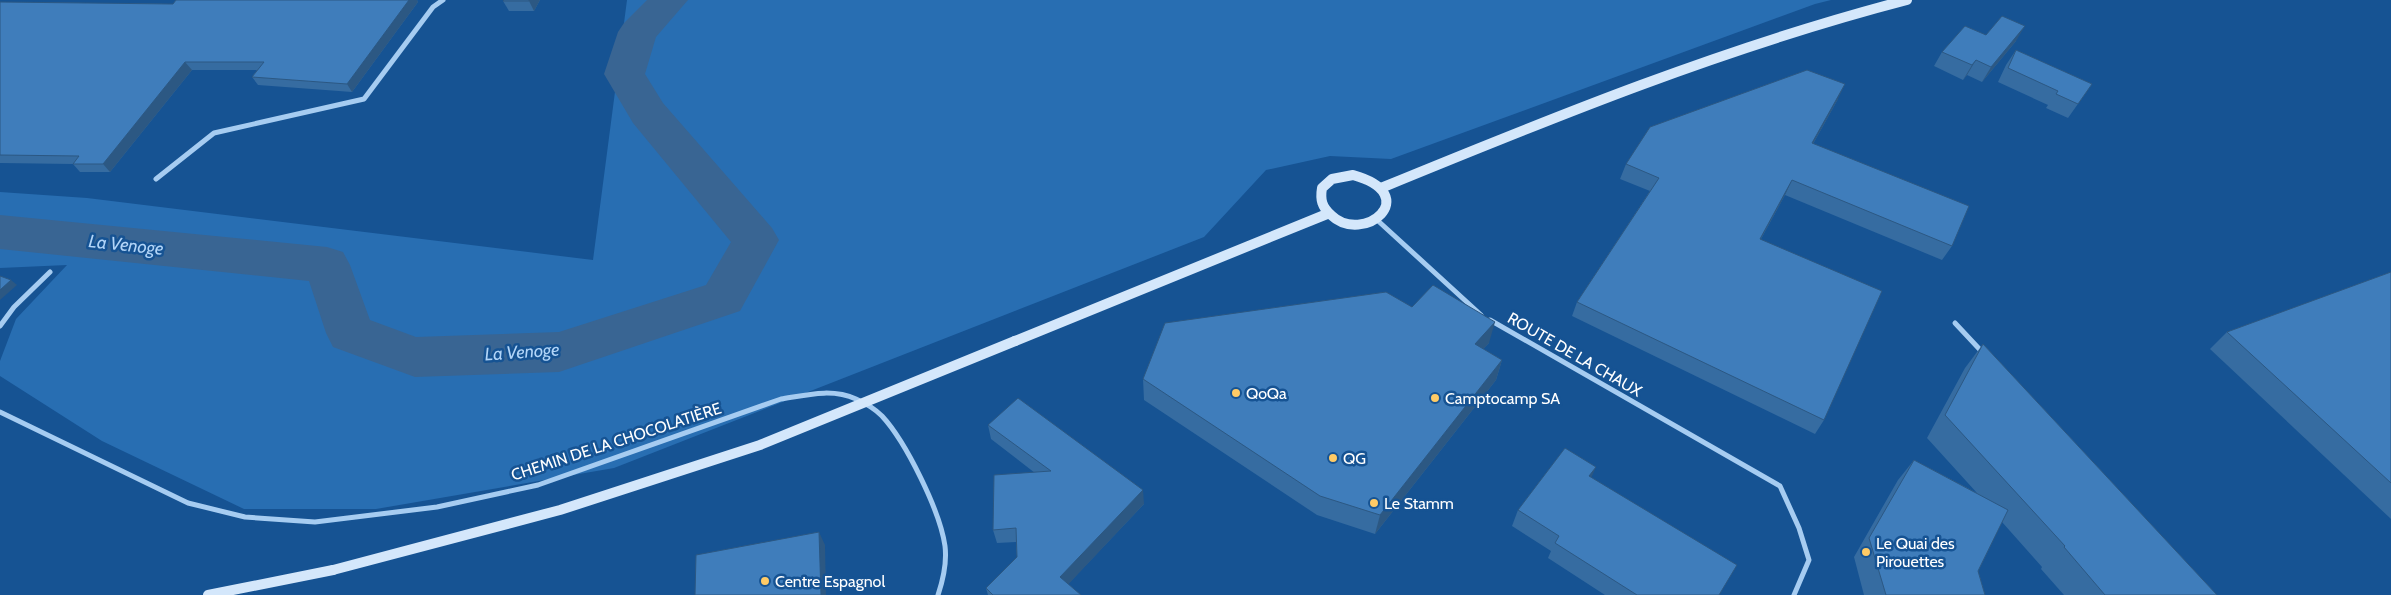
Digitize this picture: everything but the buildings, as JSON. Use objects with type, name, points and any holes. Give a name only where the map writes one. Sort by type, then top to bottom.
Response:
[{"type":"main road","points":[[1381,188],[1677,69],[1771,37],[1908,0]]},
{"type":"main road","points":[[1353,175],[1364,177],[1381,188],[1386,196],[1383,212],[1376,219],[1367,223],[1351,224],[1335,220],[1327,214],[1319,199],[1320,191],[1332,179],[1353,175]]},
{"type":"main road","points":[[208,595],[333,570],[560,510],[760,445],[1327,214]]},
{"type":"street","points":[[156,179],[214,133],[364,99],[433,7],[444,0]]},
{"type":"street","name":"ROUTE DE LA CHAUX","points":[[1376,219],[1481,315],[1780,486],[1799,528],[1809,560],[1794,595]]},
{"type":"street","points":[[0,326],[14,306],[50,272]]},
{"type":"street","points":[[1955,323],[1989,360]]},
{"type":"street","name":"CHEMIN DE LA CHOCOLATIÈRE","points":[[0,412],[188,503],[245,517],[315,522],[437,507],[538,485],[781,399],[819,392],[836,394],[856,399],[881,415],[900,441],[937,518],[945,546],[944,577],[938,595]]},
{"type":"shaded area","points":[[627,0],[1831,0],[1815,4],[1391,159],[1330,156],[1266,170],[1204,237],[614,468],[376,509],[244,509],[102,441],[0,376],[0,361],[16,319],[67,265],[0,268],[0,192],[87,198],[593,260]]},
{"type":"waterway","name":"La Venoge","points":[[0,232],[327,265],[350,333],[415,357],[559,352],[723,298],[756,240],[648,113],[624,74],[638,32],[669,0]]},
{"type":"place","name":"QoQa","points":[[1236,393]]},
{"type":"place","name":"Camptocamp SA","points":[[1435,398]]},
{"type":"place","name":"QG","points":[[1333,458]]},
{"type":"place","name":"Le Stamm","points":[[1374,503]]},
{"type":"place","name":"Le Quai des Pirouettes","points":[[1866,552]]},
{"type":"place","name":"Centre Espagnol","points":[[765,581]]}]
